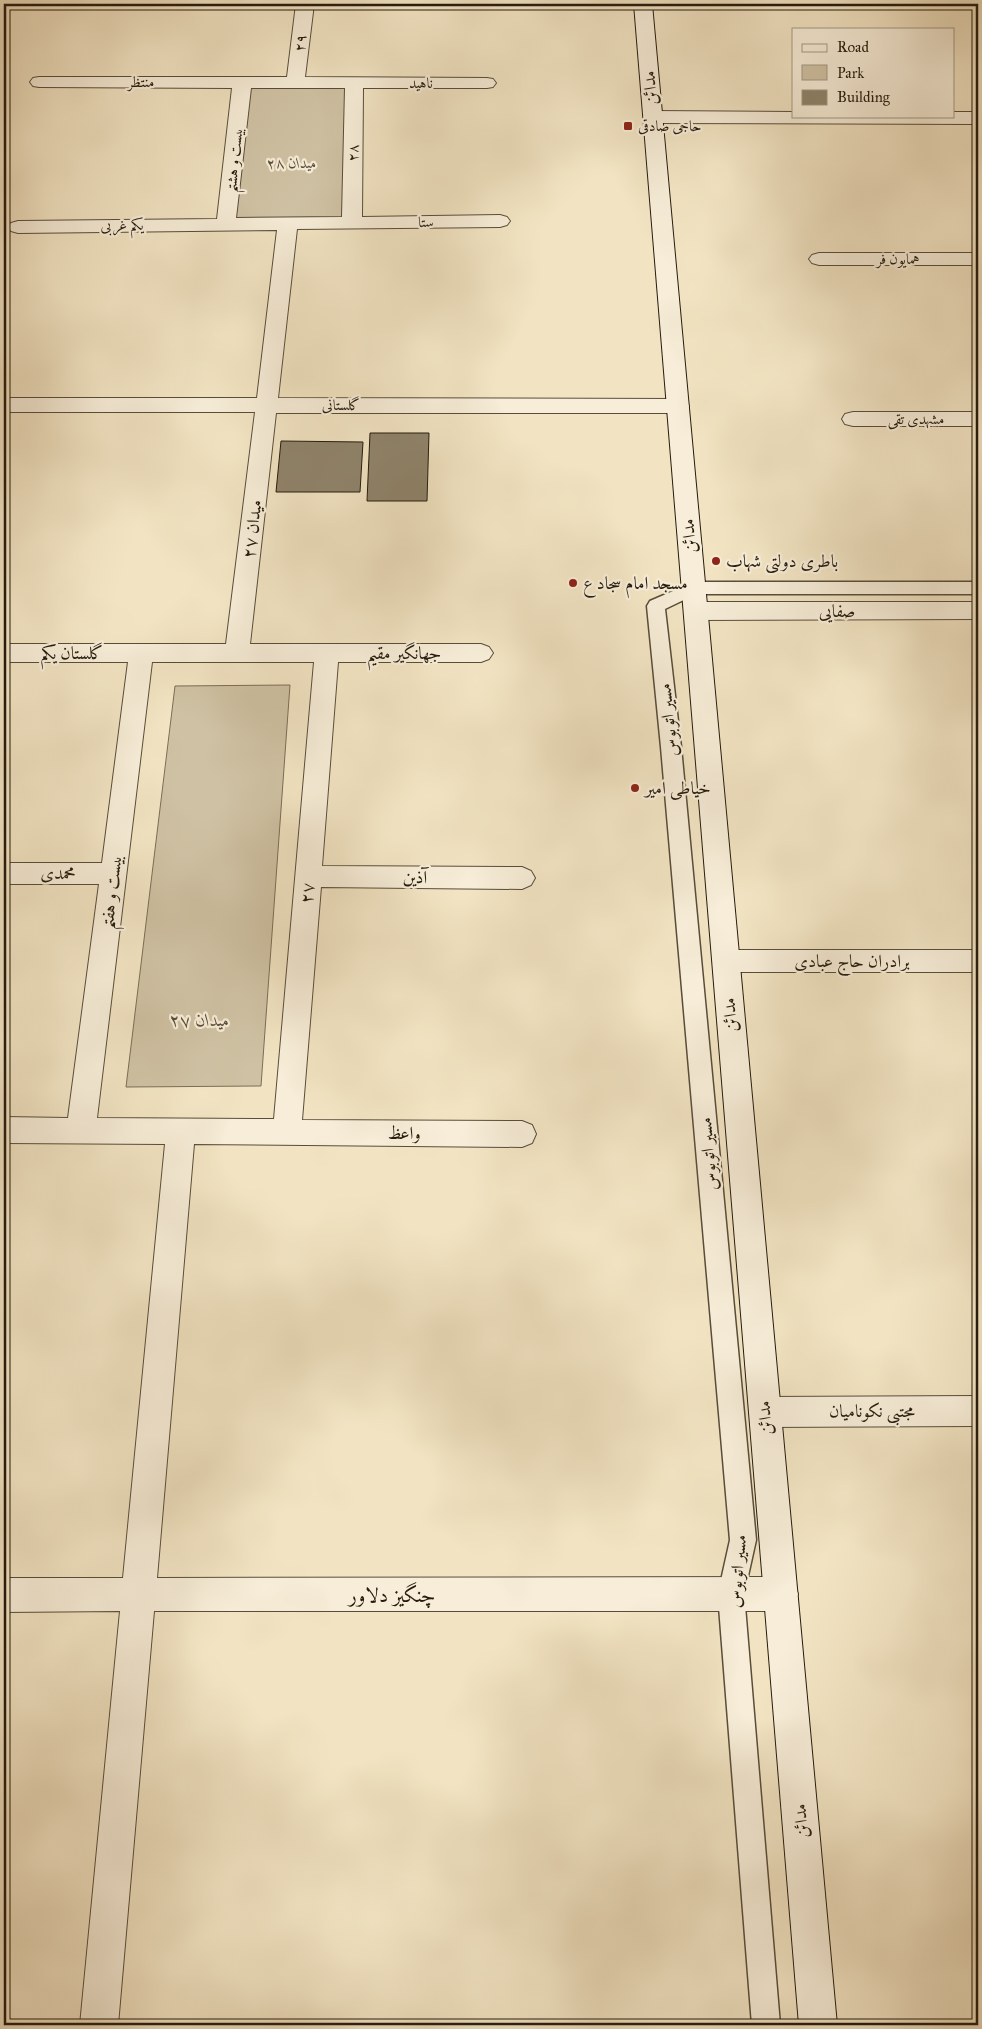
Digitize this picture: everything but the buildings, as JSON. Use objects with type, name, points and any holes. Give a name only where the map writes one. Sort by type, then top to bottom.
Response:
[{"type":"street","name":"۲۹","points":[[295,83],[305,4]]},
{"type":"street","name":"مدائن","points":[[643,4],[818,2025]]},
{"type":"street","name":"منتظر","points":[[39,82],[242,83]]},
{"type":"street","points":[[242,83],[354,83]]},
{"type":"street","name":"بیست و هشتم","points":[[226,224],[242,83]]},
{"type":"street","name":"ناهید","points":[[354,83],[488,84]]},
{"type":"street","name":"۲۸","points":[[352,223],[354,83]]},
{"type":"street","points":[[653,117],[792,117]]},
{"type":"street","points":[[954,118],[978,118]]},
{"type":"street","name":"ستا","points":[[352,223],[500,221]]},
{"type":"street","points":[[267,405],[288,223]]},
{"type":"street","points":[[226,224],[352,223]]},
{"type":"street","name":"یکم غربی","points":[[18,226],[226,224]]},
{"type":"street","name":"همایون فر","points":[[819,259],[978,259]]},
{"type":"street","name":"گلستانی","points":[[4,404],[678,406]]},
{"type":"street","name":"میدان ۲۷","points":[[237,653],[267,405]]},
{"type":"street","name":"مشهدی تقی","points":[[853,419],[978,420]]},
{"type":"street","name":"صفایی","points":[[695,600],[978,611]]},
{"type":"street","name":"گلستان یکم","points":[[4,653],[237,653]]},
{"type":"street","name":"بیست و هفتم","points":[[81,1130],[141,653]]},
{"type":"street","name":"جهانگیر مقیم","points":[[237,653],[481,653]]},
{"type":"street","name":"۲۷","points":[[287,1132],[327,653]]},
{"type":"street","name":"محمدی","points":[[4,872],[113,874]]},
{"type":"street","name":"آذین","points":[[308,876],[522,878]]},
{"type":"street","name":"برادران حاج عبادی","points":[[726,961],[978,961]]},
{"type":"street","name":"واعظ","points":[[4,1130],[522,1134]]},
{"type":"street","points":[[99,2025],[181,1131]]},
{"type":"street","name":"مجتبی نکونامیان","points":[[765,1412],[978,1411]]},
{"type":"street","name":"چنگیز دلاور","points":[[4,1595],[781,1594]]},
{"type":"lane","name":"مسیر اتوبوس","points":[[766,2025],[731,1594],[743,1540],[671,747],[656,606],[695,600],[978,588]]},
{"type":"green space","name":"میدان ۲۸","points":[[247,86],[348,86],[343,218],[232,219]]},
{"type":"green space","name":"میدان ۲۷","points":[[290,685],[261,1086],[126,1087],[175,686]]},
{"type":"place","name":"حاجی صادقی","points":[[628,126]]},
{"type":"place","name":"باطری دولتی شهاب","points":[[716,561]]},
{"type":"place","name":"مسجد امام سجاد ع","points":[[573,583]]},
{"type":"place","name":"خیاطی امیر","points":[[635,788]]}]
